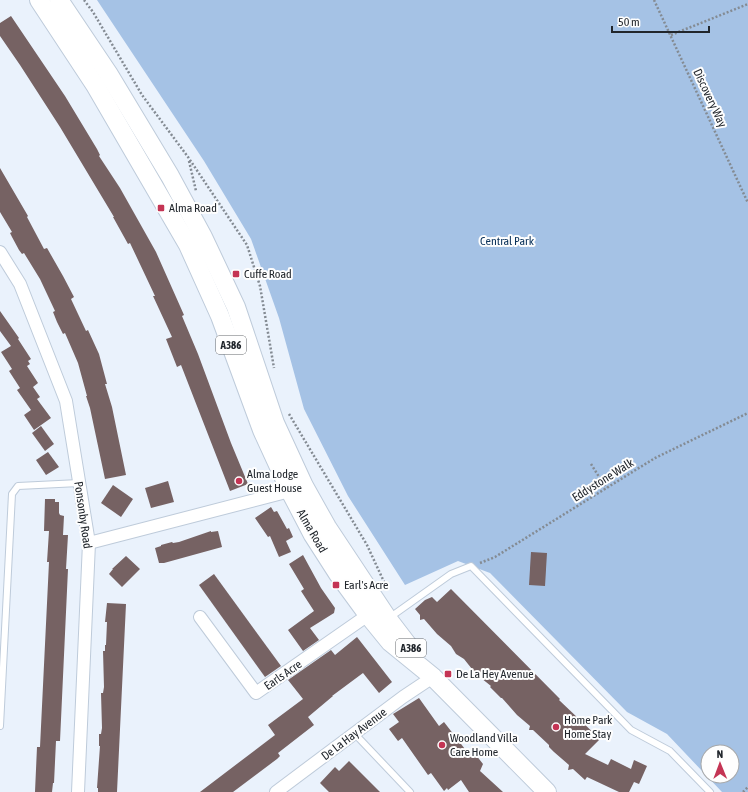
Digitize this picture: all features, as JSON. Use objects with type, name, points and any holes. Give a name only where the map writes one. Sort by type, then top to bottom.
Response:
[{"type":"main road","name":"Alma Road","points":[[40,0],[95,85],[188,245],[220,316],[262,430],[290,491],[313,535],[338,574],[390,642],[433,677],[548,792]]},
{"type":"main road","name":"Alma Road","points":[[59,0],[108,73],[170,176],[203,237],[236,307],[275,423],[304,486],[326,527],[388,619],[433,677]]},
{"type":"street","name":"Ponsonby Road","points":[[0,252],[20,284],[66,402],[90,542],[78,792]]},
{"type":"street","points":[[90,542],[290,491]]},
{"type":"street","name":"Earls Acre","points":[[200,617],[256,693],[368,615]]},
{"type":"street","name":"De La Hay Avenue","points":[[276,792],[293,788],[354,733],[433,677]]},
{"type":"lane","points":[[0,726],[12,494],[18,486],[79,483]]},
{"type":"lane","points":[[388,619],[451,574],[470,566],[631,730],[670,751],[710,792]]},
{"type":"lane","points":[[354,733],[410,792]]},
{"type":"path","name":"Discovery Way","points":[[654,0],[748,204]]},
{"type":"path","points":[[671,35],[748,4]]},
{"type":"path","name":"Eddystone Walk","points":[[470,566],[495,557],[655,458],[748,413]]},
{"type":"path","points":[[590,464],[606,488]]},
{"type":"path","points":[[743,792],[748,787]]},
{"type":"green space","name":"Central Park","points":[[97,0],[748,0],[748,792],[722,792],[714,784],[740,784],[740,744],[700,744],[700,769],[667,734],[627,712],[490,573],[458,561],[405,585],[348,496],[304,409],[279,318],[251,239],[204,161]]},
{"type":"building","points":[[11,16],[65,96],[156,252],[184,315],[182,316],[248,484],[230,491],[181,365],[177,367],[166,339],[172,337],[153,296],[155,296],[130,243],[128,244],[114,217],[60,127],[0,36],[0,23]]},
{"type":"building","points":[[0,168],[28,216],[27,217],[44,249],[47,248],[63,276],[74,297],[71,299],[99,354],[107,384],[105,384],[112,407],[126,475],[105,479],[90,408],[78,363],[65,333],[63,334],[57,322],[53,312],[55,311],[40,279],[24,253],[22,254],[19,250],[10,233],[12,232],[0,212]]},
{"type":"building","points":[[0,311],[19,338],[18,339],[31,359],[28,361],[30,364],[27,366],[38,383],[33,387],[40,397],[37,399],[51,418],[34,430],[24,415],[31,410],[17,390],[20,388],[9,371],[12,369],[1,352],[11,346],[0,331]]},
{"type":"building","points":[[41,426],[54,444],[45,451],[32,433]]},
{"type":"building","points":[[48,452],[59,467],[46,475],[36,460]]},
{"type":"building","points":[[168,481],[174,502],[151,508],[145,488]]},
{"type":"building","points":[[113,485],[133,499],[121,517],[101,503]]},
{"type":"building","points":[[45,499],[55,499],[55,502],[59,502],[59,513],[60,515],[64,516],[63,535],[68,535],[66,569],[68,569],[60,741],[56,741],[54,783],[52,792],[35,792],[37,747],[40,747],[49,562],[47,562],[49,531],[44,531]]},
{"type":"building","points":[[271,507],[274,512],[277,511],[287,529],[289,528],[293,537],[286,541],[291,552],[279,557],[270,536],[268,537],[255,518]]},
{"type":"building","points":[[211,531],[218,531],[222,547],[164,563],[159,563],[155,548],[172,542],[179,542]]},
{"type":"building","points":[[531,552],[547,553],[545,586],[529,585]]},
{"type":"building","points":[[303,555],[321,588],[335,608],[334,613],[310,628],[319,640],[303,651],[288,630],[314,611],[301,591],[304,589],[289,564]]},
{"type":"building","points":[[126,556],[140,569],[122,587],[109,574],[112,569]]},
{"type":"building","points":[[214,574],[281,666],[265,677],[199,585]]},
{"type":"building","points":[[451,589],[560,699],[559,700],[600,739],[585,754],[608,765],[611,759],[631,769],[634,760],[647,766],[639,784],[634,782],[629,792],[619,792],[587,777],[585,780],[573,769],[568,770],[569,765],[533,730],[529,730],[530,726],[517,715],[490,687],[491,686],[476,674],[464,659],[456,654],[451,646],[437,634],[424,619],[420,620],[420,615],[415,609],[425,600],[432,597],[437,602]]},
{"type":"building","points":[[107,603],[126,604],[117,792],[98,792],[97,788],[100,746],[99,734],[101,734],[102,728],[101,693],[103,693],[104,687],[103,651],[105,651],[106,645],[107,622],[105,622]]},
{"type":"building","points":[[357,637],[392,682],[379,693],[363,673],[332,696],[308,717],[314,725],[278,753],[280,756],[277,759],[233,792],[200,792],[275,735],[268,725],[303,699],[288,680],[331,650],[335,655]]},
{"type":"building","name":"Woodland Villa Care Home","points":[[419,698],[439,726],[444,722],[468,753],[472,750],[483,764],[480,771],[503,792],[469,792],[461,780],[448,790],[447,788],[444,791],[431,773],[428,775],[402,738],[398,741],[389,729],[399,722],[393,714]]},
{"type":"building","points":[[349,761],[380,792],[329,792],[320,783],[335,767],[339,771]]},
{"type":"place","name":"Alma Road","points":[[161,208]]},
{"type":"place","name":"Cuffe Road","points":[[236,274]]},
{"type":"place","name":"Alma Lodge Guest House","points":[[239,481]]},
{"type":"place","name":"Earl's Acre","points":[[336,585]]},
{"type":"place","name":"De La Hey Avenue","points":[[448,674]]},
{"type":"place","name":"Home Park Home Stay","points":[[556,727]]},
{"type":"place","name":"Woodland Villa Care Home","points":[[442,745]]}]
